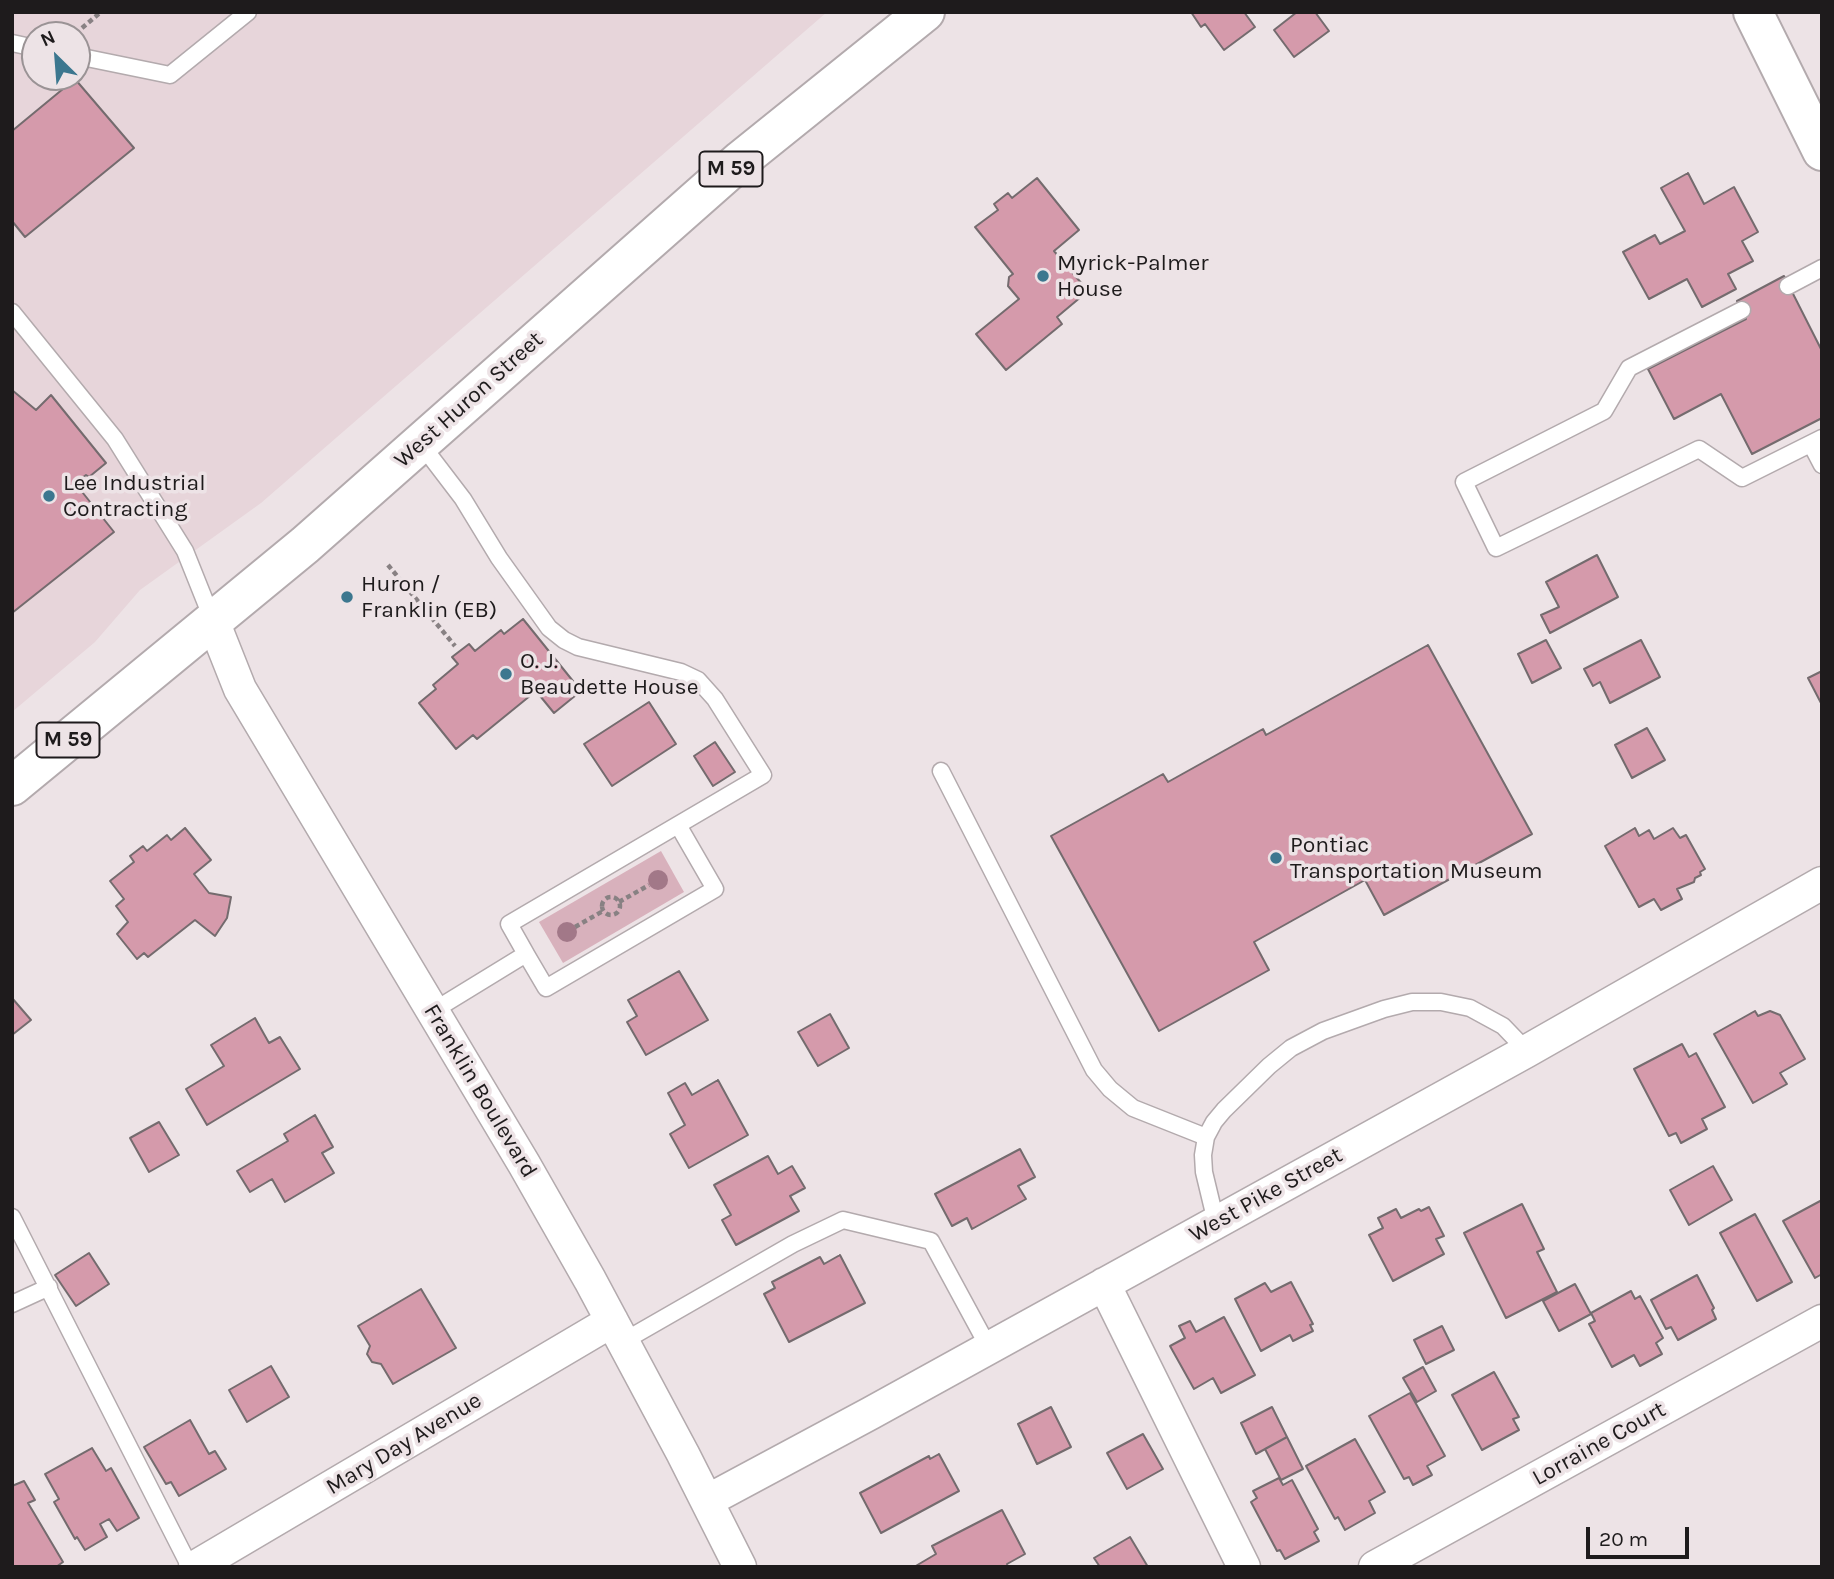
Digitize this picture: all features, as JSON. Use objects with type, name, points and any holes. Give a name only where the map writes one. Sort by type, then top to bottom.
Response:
[{"type":"main road","name":"West Huron Street","points":[[12,786],[213,621],[421,444],[626,259],[741,160],[925,12]]},
{"type":"main road","points":[[1754,12],[1822,151]]},
{"type":"street","name":"Franklin Boulevard","points":[[213,621],[240,689],[524,1164],[618,1331],[740,1567]]},
{"type":"street","name":"West Pike Street","points":[[707,1501],[1527,1051],[1822,883]]},
{"type":"street","points":[[1104,1284],[1244,1567]]},
{"type":"street","name":"Lorraine Court","points":[[1376,1567],[1822,1321]]},
{"type":"street","name":"Mary Day Avenue","points":[[195,1567],[618,1331]]},
{"type":"lane","points":[[91,59],[170,75],[248,12]]},
{"type":"lane","points":[[1788,286],[1822,268]]},
{"type":"lane","points":[[1742,310],[1629,368],[1604,411],[1464,482],[1496,548],[1699,449],[1742,478],[1816,441],[1822,465]]},
{"type":"lane","points":[[12,312],[115,439],[185,551],[213,621]]},
{"type":"lane","points":[[421,444],[463,499],[499,558],[549,628],[578,647],[681,672],[698,680],[715,699],[763,775],[509,924],[546,988],[715,889],[678,825]]},
{"type":"lane","points":[[941,771],[1094,1070],[1110,1089],[1133,1108],[1206,1137]]},
{"type":"lane","points":[[433,1010],[526,954]]},
{"type":"lane","points":[[1216,1222],[1204,1172],[1206,1137],[1224,1110],[1291,1048],[1323,1031],[1384,1009],[1412,1002],[1441,1002],[1470,1008],[1503,1026],[1527,1051]]},
{"type":"lane","points":[[12,1217],[190,1567]]},
{"type":"lane","points":[[618,1331],[843,1220],[931,1241],[989,1348]]},
{"type":"lane","points":[[12,1304],[49,1287]]},
{"type":"path","points":[[388,565],[455,646]]},
{"type":"path","points":[[619,902],[649,885]]},
{"type":"path","points":[[607,898],[614,898],[619,902],[620,908],[616,914],[609,915],[603,911],[607,898]]},
{"type":"path","points":[[575,927],[603,911]]},
{"type":"shaded area","points":[[12,12],[827,12],[261,503],[140,590],[95,642],[12,712]]},
{"type":"shaded area","points":[[661,851],[684,892],[563,963],[539,922]]},
{"type":"building","points":[[1191,12],[1244,12],[1255,27],[1224,50],[1205,24],[1201,27]]},
{"type":"building","points":[[1297,12],[1315,12],[1329,31],[1294,57],[1274,30]]},
{"type":"building","points":[[60,91],[85,91],[134,148],[25,237],[12,221],[12,131]]},
{"type":"building","points":[[1688,173],[1704,204],[1734,187],[1758,232],[1742,241],[1753,261],[1728,274],[1736,289],[1702,307],[1687,279],[1649,299],[1623,252],[1655,235],[1660,244],[1685,231],[1661,188]]},
{"type":"building","name":"Myrick-Palmer House","points":[[1037,178],[1079,230],[1054,251],[1088,291],[1057,317],[1062,324],[1006,370],[976,334],[1019,299],[1008,286],[1009,277],[1013,274],[975,227],[998,210],[994,204],[1008,193],[1012,198]]},
{"type":"building","points":[[1784,276],[1822,351],[1822,418],[1752,454],[1721,394],[1674,419],[1648,369],[1746,319],[1737,301]]},
{"type":"building","name":"Lee Industrial Contracting","points":[[12,390],[36,410],[51,395],[106,463],[89,477],[86,475],[75,483],[114,532],[12,613]]},
{"type":"building","points":[[1597,555],[1618,597],[1550,633],[1541,615],[1559,607],[1546,582]]},
{"type":"building","name":"O. J. Beaudette House","points":[[523,619],[581,691],[554,713],[536,691],[477,739],[473,735],[456,749],[419,703],[436,689],[433,685],[458,664],[452,657],[469,644],[475,651],[501,630],[504,634]]},
{"type":"building","points":[[1546,640],[1561,668],[1532,683],[1518,654]]},
{"type":"building","points":[[1641,640],[1660,677],[1610,703],[1600,682],[1593,686],[1584,669]]},
{"type":"building","name":"Pontiac Transportation Museum","points":[[1428,645],[1532,834],[1384,915],[1365,880],[1254,942],[1269,970],[1159,1031],[1051,836],[1163,774],[1168,782],[1263,729],[1266,735]]},
{"type":"building","points":[[1822,671],[1822,705],[1808,678]]},
{"type":"building","points":[[649,702],[676,744],[612,786],[584,744]]},
{"type":"building","points":[[1647,728],[1665,760],[1632,778],[1615,745]]},
{"type":"building","points":[[715,742],[735,772],[713,786],[694,756]]},
{"type":"building","points":[[185,828],[211,860],[194,874],[209,893],[231,897],[227,918],[215,936],[195,920],[148,957],[144,953],[137,959],[117,934],[128,922],[116,906],[124,899],[110,881],[134,862],[130,856],[143,846],[147,851],[167,835],[171,840]]},
{"type":"building","points":[[1635,828],[1639,836],[1649,830],[1654,839],[1673,828],[1680,838],[1686,835],[1705,869],[1694,882],[1677,889],[1682,899],[1661,910],[1654,899],[1639,907],[1605,846]]},
{"type":"building","points":[[679,971],[708,1020],[646,1055],[627,1022],[637,1016],[628,1000]]},
{"type":"building","points":[[12,998],[31,1020],[12,1035]]},
{"type":"building","points":[[1755,1011],[1758,1016],[1770,1011],[1780,1015],[1805,1059],[1780,1073],[1787,1084],[1753,1103],[1714,1034]]},
{"type":"building","points":[[830,1014],[849,1048],[818,1066],[798,1032]]},
{"type":"building","points":[[255,1018],[269,1043],[280,1037],[300,1069],[207,1125],[186,1089],[224,1066],[211,1045]]},
{"type":"building","points":[[1682,1044],[1689,1057],[1696,1053],[1725,1107],[1702,1119],[1707,1129],[1681,1143],[1676,1133],[1669,1136],[1634,1069]]},
{"type":"building","points":[[718,1080],[748,1135],[689,1168],[670,1134],[685,1125],[668,1093],[685,1083],[692,1095]]},
{"type":"building","points":[[315,1115],[333,1147],[322,1153],[334,1173],[285,1202],[272,1179],[250,1192],[237,1171],[288,1141],[284,1134]]},
{"type":"building","points":[[159,1122],[179,1155],[149,1172],[130,1138]]},
{"type":"building","points":[[1020,1149],[1035,1177],[1018,1186],[1026,1199],[972,1229],[967,1218],[952,1226],[935,1194]]},
{"type":"building","points":[[768,1156],[778,1174],[792,1166],[805,1188],[790,1196],[799,1211],[736,1245],[722,1220],[731,1215],[714,1185]]},
{"type":"building","points":[[1713,1166],[1732,1200],[1689,1225],[1670,1190]]},
{"type":"building","points":[[1822,1200],[1822,1274],[1815,1278],[1783,1221]]},
{"type":"building","points":[[1522,1204],[1544,1249],[1537,1252],[1557,1292],[1506,1318],[1464,1233]]},
{"type":"building","points":[[1429,1207],[1444,1236],[1436,1239],[1444,1254],[1393,1281],[1369,1235],[1383,1228],[1378,1218],[1396,1209],[1401,1218]]},
{"type":"building","points":[[1755,1214],[1792,1282],[1757,1301],[1720,1233]]},
{"type":"building","points":[[89,1253],[109,1284],[76,1306],[55,1275]]},
{"type":"building","points":[[840,1255],[865,1303],[789,1342],[764,1294],[775,1288],[772,1282],[820,1257],[824,1264]]},
{"type":"building","points":[[1697,1275],[1714,1308],[1712,1310],[1716,1319],[1678,1340],[1671,1327],[1666,1329],[1651,1300]]},
{"type":"building","points":[[1291,1282],[1313,1324],[1310,1325],[1313,1331],[1293,1341],[1290,1335],[1261,1351],[1235,1299],[1265,1283],[1271,1292]]},
{"type":"building","points":[[1575,1284],[1591,1314],[1559,1331],[1543,1301]]},
{"type":"building","points":[[421,1289],[456,1348],[393,1384],[381,1364],[372,1362],[367,1354],[370,1346],[358,1326]]},
{"type":"building","points":[[1631,1291],[1635,1299],[1640,1296],[1663,1338],[1656,1343],[1662,1354],[1640,1366],[1634,1355],[1612,1367],[1589,1324],[1595,1321],[1591,1313]]},
{"type":"building","points":[[1224,1317],[1255,1375],[1221,1393],[1213,1378],[1194,1389],[1170,1346],[1185,1338],[1179,1326],[1190,1321],[1196,1332]]},
{"type":"building","points":[[1442,1326],[1454,1350],[1426,1364],[1414,1340]]},
{"type":"building","points":[[271,1366],[289,1397],[247,1422],[229,1390]]},
{"type":"building","points":[[1423,1367],[1436,1391],[1417,1402],[1403,1378]]},
{"type":"building","points":[[1494,1372],[1519,1417],[1513,1419],[1519,1430],[1482,1450],[1452,1395]]},
{"type":"building","points":[[1410,1393],[1445,1456],[1427,1466],[1432,1475],[1413,1485],[1409,1477],[1404,1479],[1369,1416]]},
{"type":"building","points":[[1051,1407],[1071,1447],[1037,1464],[1018,1424]]},
{"type":"building","points":[[1272,1407],[1287,1437],[1256,1454],[1241,1423]]},
{"type":"building","points":[[190,1420],[209,1454],[215,1451],[226,1469],[179,1496],[171,1482],[166,1484],[144,1447]]},
{"type":"building","points":[[1143,1434],[1163,1469],[1127,1489],[1107,1453]]},
{"type":"building","points":[[1287,1437],[1303,1469],[1281,1480],[1265,1449]]},
{"type":"building","points":[[1355,1439],[1385,1492],[1369,1501],[1375,1513],[1345,1530],[1338,1517],[1335,1519],[1306,1466]]},
{"type":"building","points":[[92,1448],[106,1471],[111,1468],[139,1518],[117,1531],[109,1519],[100,1524],[107,1537],[85,1550],[77,1537],[75,1539],[54,1502],[59,1499],[45,1474]]},
{"type":"building","points":[[939,1454],[959,1491],[881,1533],[860,1493],[929,1456],[930,1459]]},
{"type":"building","points":[[1279,1478],[1283,1485],[1292,1480],[1318,1529],[1314,1532],[1319,1541],[1285,1559],[1280,1550],[1277,1551],[1251,1502],[1257,1498],[1253,1491]]},
{"type":"building","points":[[24,1481],[35,1500],[28,1503],[63,1562],[56,1567],[12,1567],[12,1486]]},
{"type":"building","points":[[1002,1510],[1025,1554],[1007,1564],[1008,1567],[914,1567],[936,1554],[932,1546]]},
{"type":"building","points":[[1130,1537],[1148,1567],[1100,1567],[1094,1558]]},
{"type":"place","name":"Myrick-Palmer House","points":[[1043,276]]},
{"type":"place","name":"Lee Industrial Contracting","points":[[49,496]]},
{"type":"place","name":"Huron / Franklin (EB)","points":[[347,597]]},
{"type":"place","name":"O. J. Beaudette House","points":[[506,674]]},
{"type":"place","name":"Pontiac Transportation Museum","points":[[1276,858]]}]
